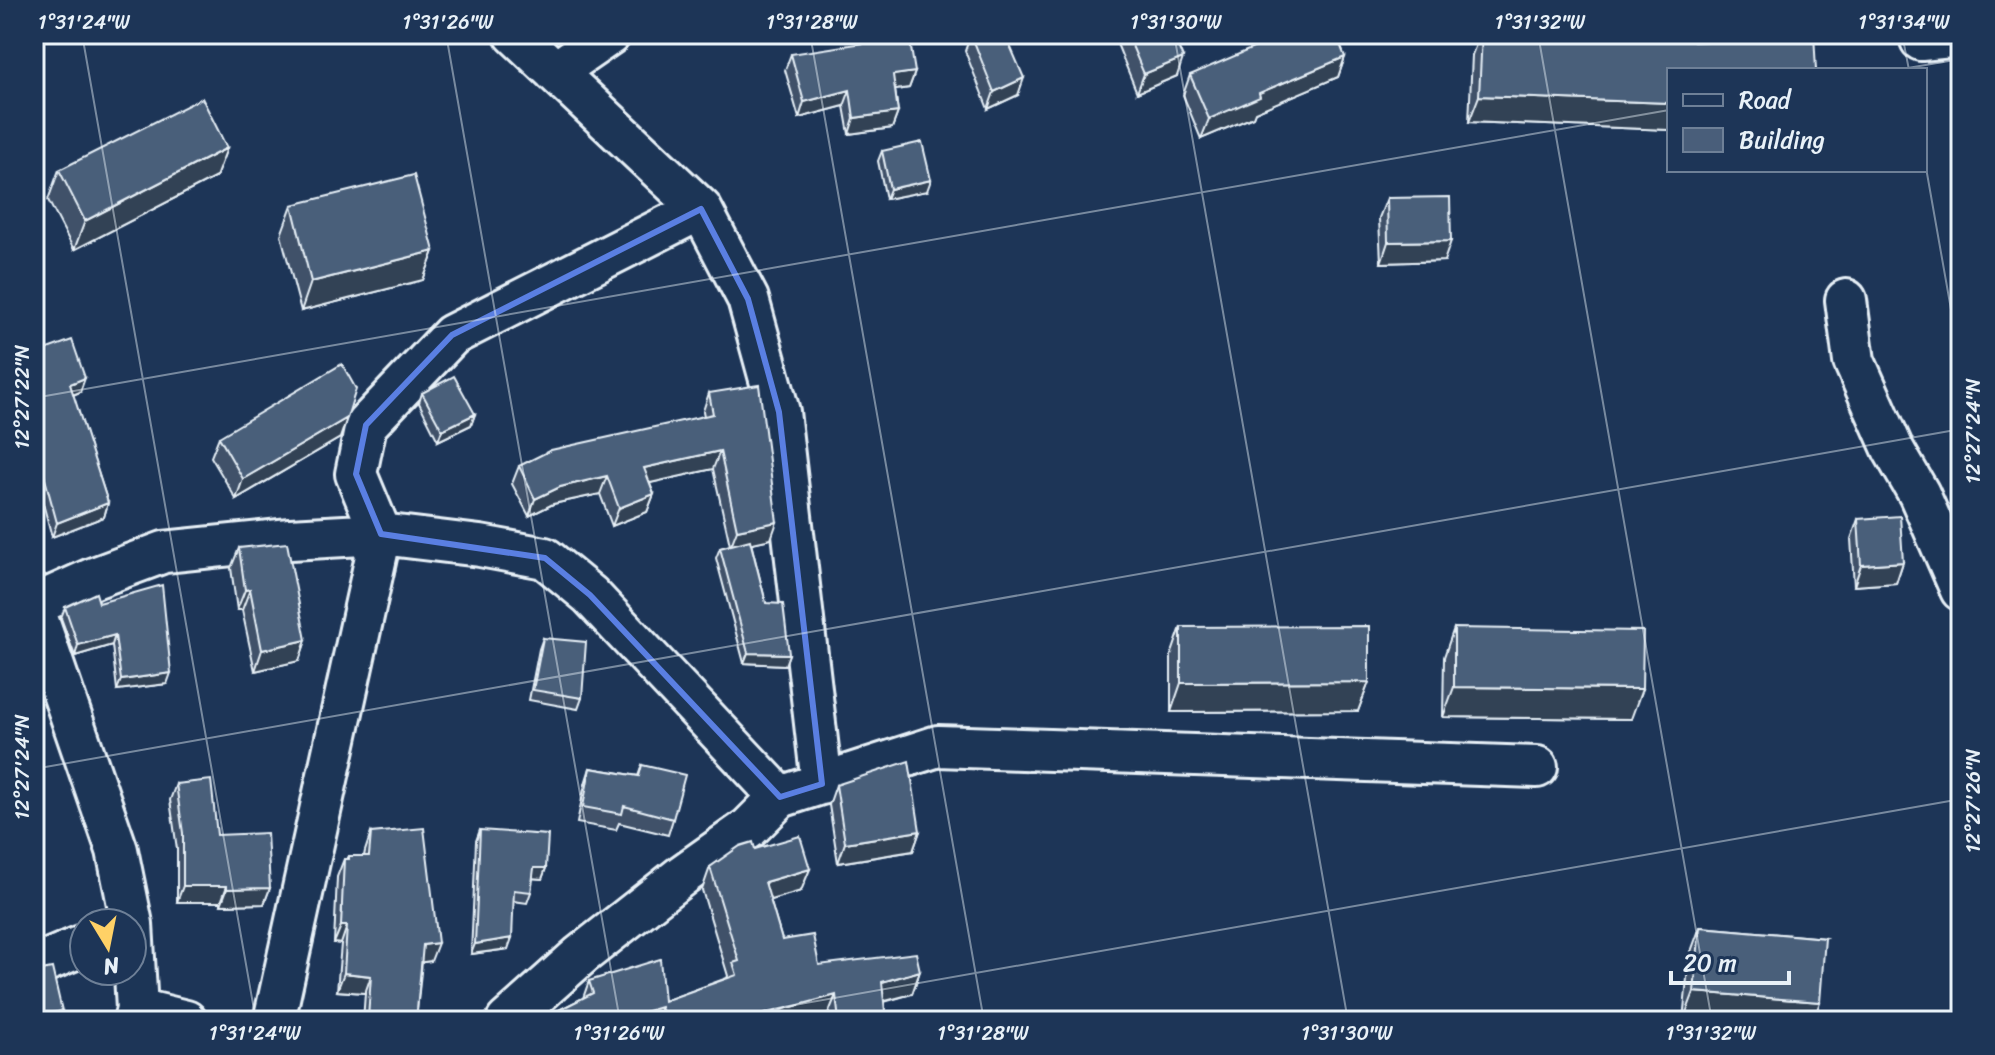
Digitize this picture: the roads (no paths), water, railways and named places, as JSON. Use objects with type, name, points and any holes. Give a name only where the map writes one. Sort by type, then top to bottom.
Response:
[{"type":"street","points":[[515,34],[701,209],[748,299],[779,412],[822,784]]},
{"type":"street","points":[[555,72],[610,34]]},
{"type":"street","points":[[1921,40],[1961,36]]},
{"type":"street","points":[[274,1021],[381,534],[356,474],[366,425],[452,335],[701,209]]},
{"type":"street","points":[[1846,300],[1854,361],[1893,449],[1919,494],[1961,590]]},
{"type":"street","points":[[129,907],[117,850],[34,607],[94,578],[164,552],[290,539],[381,534],[480,546],[545,558],[590,595],[780,797]]},
{"type":"street","points":[[507,1021],[581,955],[684,874],[749,828],[780,797],[938,746],[1537,767]]},
{"type":"street","points":[[34,966],[68,952]]},
{"type":"street","points":[[134,987],[135,1015],[186,1021]]}]
